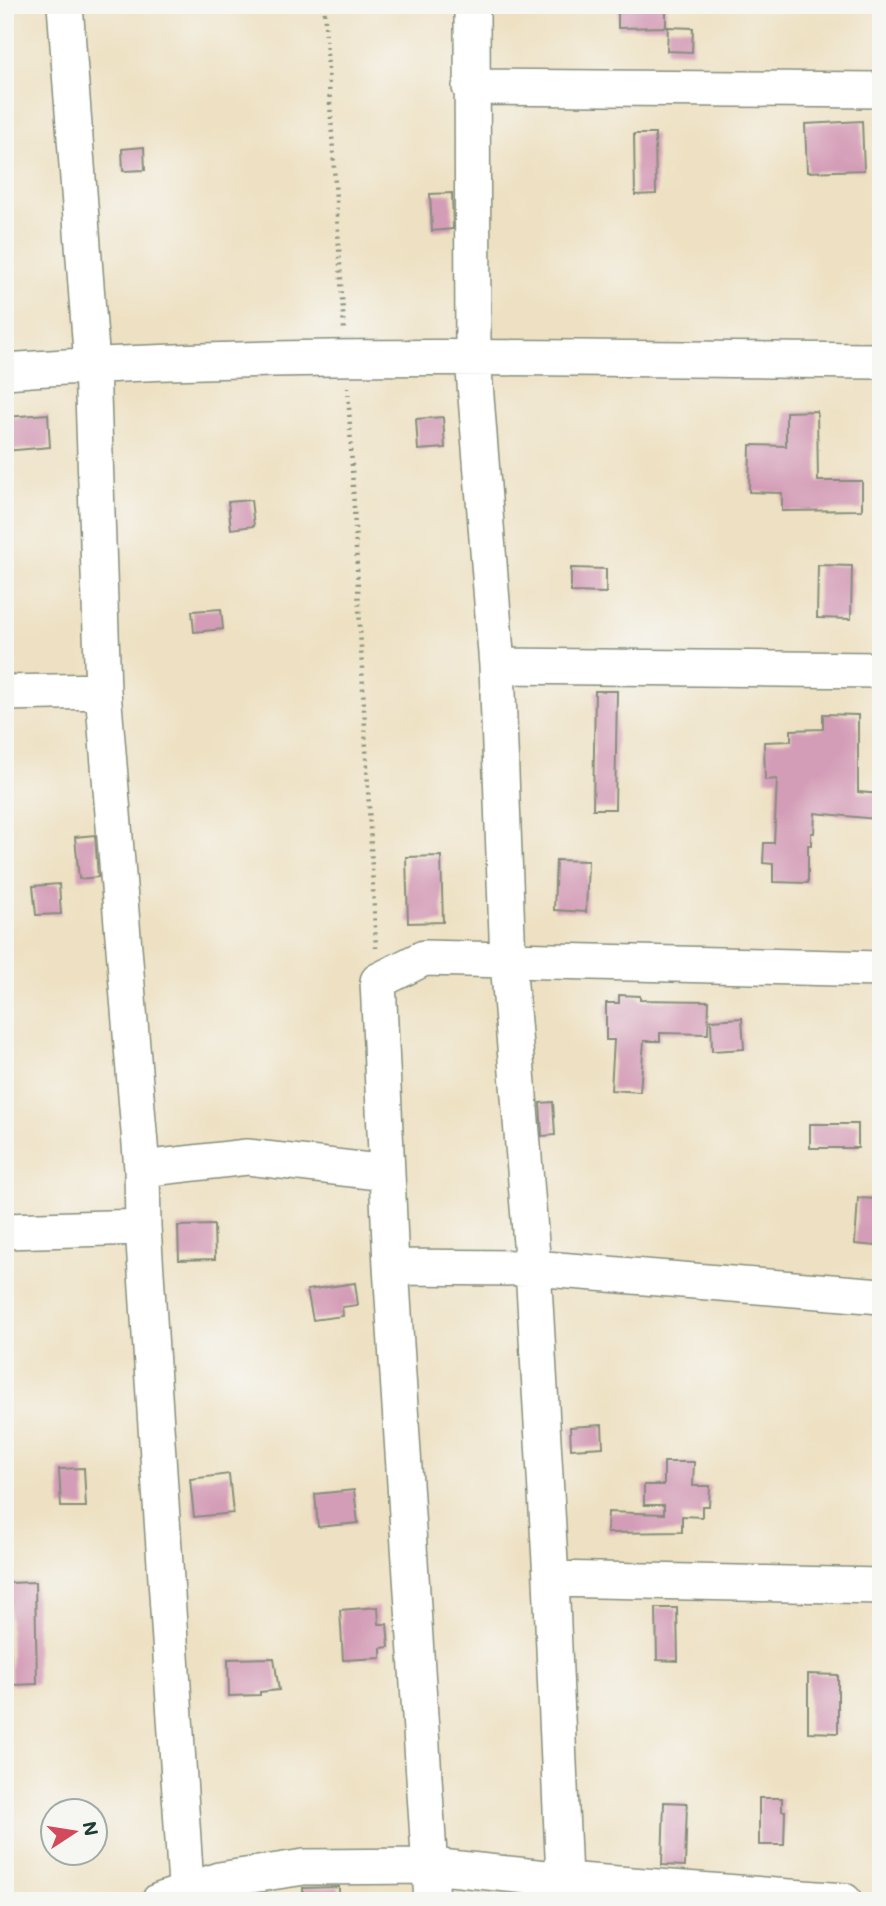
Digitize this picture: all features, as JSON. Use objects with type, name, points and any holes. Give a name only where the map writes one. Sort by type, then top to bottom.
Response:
[{"type":"street","points":[[65,5],[92,365],[103,691],[142,1169],[177,1897],[219,1880],[304,1867],[431,1866],[565,1890],[844,1901]]},
{"type":"street","points":[[471,5],[473,358],[497,666],[508,961],[533,1268],[565,1890]]},
{"type":"street","points":[[470,87],[881,90]]},
{"type":"street","points":[[5,371],[92,365],[346,358],[881,361]]},
{"type":"street","points":[[497,666],[881,670]]},
{"type":"street","points":[[5,693],[103,691]]},
{"type":"street","points":[[432,1901],[391,1267],[377,981],[424,958],[881,969]]},
{"type":"street","points":[[142,1169],[247,1157],[387,1173]]},
{"type":"street","points":[[5,1231],[143,1227]]},
{"type":"street","points":[[391,1267],[533,1268],[881,1296]]},
{"type":"street","points":[[551,1579],[881,1586]]},
{"type":"path","points":[[324,5],[346,358],[377,981]]},
{"type":"building","points":[[618,5],[666,5],[666,27],[618,28]]},
{"type":"building","points":[[668,27],[693,28],[692,52],[667,51]]},
{"type":"building","points":[[862,121],[864,170],[807,172],[805,124]]},
{"type":"building","points":[[634,134],[655,134],[656,194],[635,195]]},
{"type":"building","points":[[144,147],[145,170],[123,171],[122,149]]},
{"type":"building","points":[[452,193],[453,229],[432,231],[430,194]]},
{"type":"building","points":[[817,411],[818,481],[862,481],[862,510],[782,511],[782,493],[749,492],[750,445],[786,446],[786,412]]},
{"type":"building","points":[[48,414],[50,447],[5,451],[5,417]]},
{"type":"building","points":[[443,417],[445,448],[418,450],[416,419]]},
{"type":"building","points":[[251,500],[254,526],[231,529],[228,502]]},
{"type":"building","points":[[818,565],[852,566],[851,619],[817,618]]},
{"type":"building","points":[[571,568],[606,569],[606,593],[571,592]]},
{"type":"building","points":[[221,609],[223,629],[194,632],[192,611]]},
{"type":"building","points":[[595,691],[617,691],[615,809],[593,809]]},
{"type":"building","points":[[823,714],[858,715],[858,792],[881,794],[881,815],[877,814],[876,819],[815,813],[814,833],[811,833],[811,845],[808,845],[808,883],[773,882],[773,864],[763,863],[764,843],[774,843],[777,779],[765,780],[764,742],[791,741],[791,730],[823,729]]},
{"type":"building","points":[[95,835],[98,877],[79,879],[75,837]]},
{"type":"building","points":[[441,856],[443,922],[408,923],[406,857]]},
{"type":"building","points":[[556,860],[588,861],[586,912],[554,910]]},
{"type":"building","points":[[59,884],[61,914],[36,915],[33,886]]},
{"type":"building","points":[[619,995],[640,996],[640,1000],[709,1001],[708,1034],[660,1033],[660,1041],[644,1041],[640,1092],[611,1090],[614,1040],[606,1040],[606,1003],[619,1003]]},
{"type":"building","points":[[742,1018],[744,1049],[712,1051],[711,1020]]},
{"type":"building","points":[[553,1102],[555,1135],[542,1136],[540,1103]]},
{"type":"building","points":[[810,1124],[858,1124],[858,1148],[810,1148]]},
{"type":"building","points":[[858,1198],[879,1199],[876,1246],[855,1244]]},
{"type":"building","points":[[214,1225],[215,1259],[179,1260],[178,1226]]},
{"type":"building","points":[[355,1283],[358,1305],[342,1307],[343,1316],[313,1320],[307,1290]]},
{"type":"building","points":[[602,1425],[603,1447],[571,1449],[570,1427]]},
{"type":"building","points":[[664,1462],[694,1462],[693,1486],[710,1486],[709,1506],[702,1506],[702,1517],[682,1516],[682,1532],[607,1533],[608,1512],[664,1514],[664,1505],[644,1505],[644,1485],[664,1485]]},
{"type":"building","points":[[84,1468],[86,1507],[61,1507],[59,1469]]},
{"type":"building","points":[[229,1474],[233,1513],[194,1517],[190,1479]]},
{"type":"building","points":[[354,1490],[358,1523],[318,1527],[315,1494]]},
{"type":"building","points":[[35,1582],[37,1684],[11,1685],[9,1583]]},
{"type":"building","points":[[378,1607],[379,1624],[387,1624],[389,1647],[381,1648],[381,1658],[343,1660],[340,1610]]},
{"type":"building","points":[[656,1608],[677,1608],[678,1661],[657,1660]]},
{"type":"building","points":[[274,1658],[279,1690],[260,1692],[260,1695],[229,1696],[228,1659]]},
{"type":"building","points":[[808,1674],[838,1675],[838,1733],[808,1732]]},
{"type":"building","points":[[759,1798],[782,1798],[782,1811],[785,1811],[784,1845],[759,1845]]},
{"type":"building","points":[[664,1802],[687,1803],[685,1866],[662,1865]]},
{"type":"building","points":[[339,1887],[339,1901],[303,1901],[303,1888]]}]
